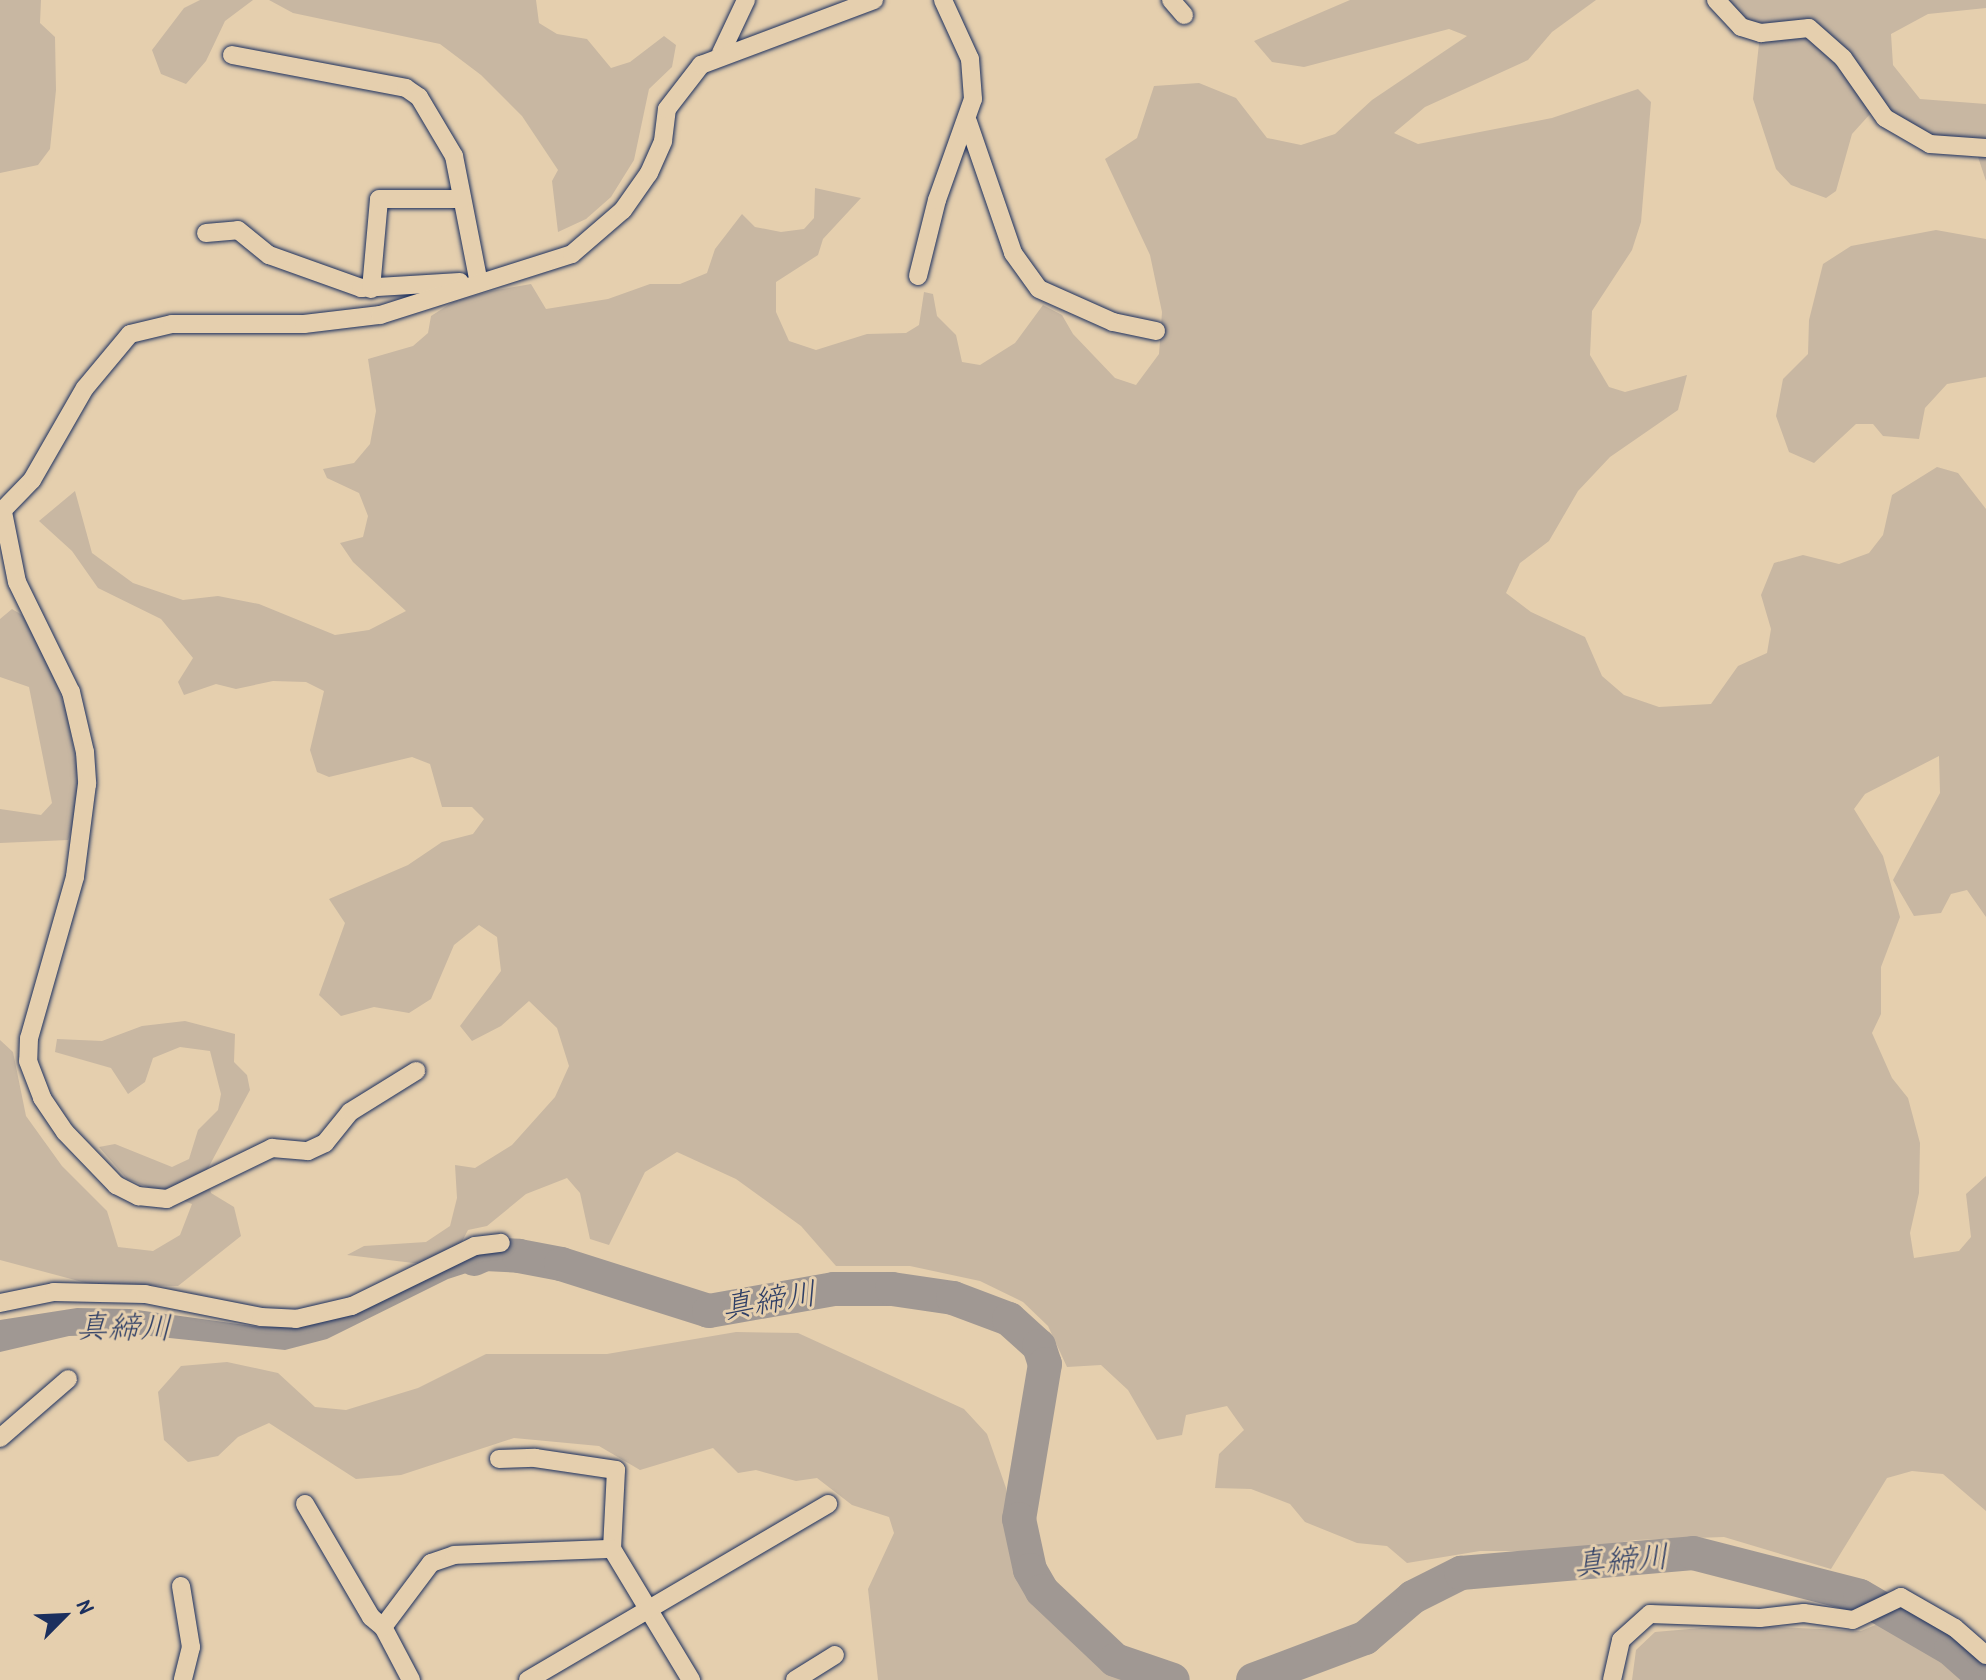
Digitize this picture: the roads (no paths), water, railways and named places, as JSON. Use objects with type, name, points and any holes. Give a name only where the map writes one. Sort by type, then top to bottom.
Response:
[{"type":"street","points":[[721,53],[746,0]]},
{"type":"street","points":[[416,1071],[350,1112],[325,1143],[308,1151],[272,1148],[167,1199],[138,1196],[116,1185],[65,1132],[42,1098],[28,1061],[29,1038],[75,877],[87,784],[85,752],[71,692],[17,582],[2,512],[32,480],[112,350],[130,334],[172,324],[304,324],[380,315],[479,283],[526,273],[597,237],[649,173],[663,141],[667,109],[682,84],[721,53],[874,0]]},
{"type":"street","points":[[918,276],[937,200],[968,122],[974,82],[970,59],[943,0]]},
{"type":"street","points":[[1171,0],[1184,15]]},
{"type":"street","points":[[1716,0],[1741,27],[1761,33],[1809,28],[1843,58],[1885,118],[1930,144],[1986,148]]},
{"type":"street","points":[[232,55],[406,88],[430,109],[454,156],[479,283]]},
{"type":"street","points":[[968,122],[1013,253],[1039,289],[1113,322],[1156,331]]},
{"type":"street","points":[[371,289],[379,199],[462,199]]},
{"type":"street","points":[[206,233],[238,230],[281,261],[371,289],[479,283]]},
{"type":"street","points":[[0,1303],[54,1292],[145,1294],[261,1317],[296,1319],[352,1306],[475,1246],[501,1243]]},
{"type":"street","points":[[0,1438],[68,1379]]},
{"type":"street","points":[[499,1459],[535,1458],[616,1470],[612,1549],[691,1680]]},
{"type":"street","points":[[305,1504],[371,1617],[383,1627],[411,1680]]},
{"type":"street","points":[[528,1680],[649,1612],[828,1504]]},
{"type":"street","points":[[383,1627],[431,1563],[442,1559],[612,1549]]},
{"type":"street","points":[[181,1586],[191,1647],[183,1680]]},
{"type":"street","points":[[1612,1680],[1621,1640],[1650,1614],[1760,1618],[1804,1613],[1853,1620],[1871,1615],[1901,1597],[1955,1628],[1986,1655]]},
{"type":"street","points":[[795,1680],[835,1655]]},
{"type":"water","points":[[496,1247],[519,1256],[448,1279],[327,1339],[285,1350],[131,1334],[69,1336],[0,1352],[0,1320],[77,1308],[130,1309],[260,1327],[295,1326]]},
{"type":"waterway","name":"真締川","points":[[474,1259],[485,1254],[519,1256],[561,1264],[709,1311],[834,1289],[892,1289],[953,1298],[1009,1319],[1039,1346],[1045,1364],[1019,1519],[1030,1570],[1042,1591],[1115,1660],[1173,1680]]},
{"type":"waterway","name":"真締川","points":[[1253,1680],[1365,1638],[1413,1597],[1461,1573],[1693,1553],[1860,1596],[1951,1649],[1986,1680]]}]
